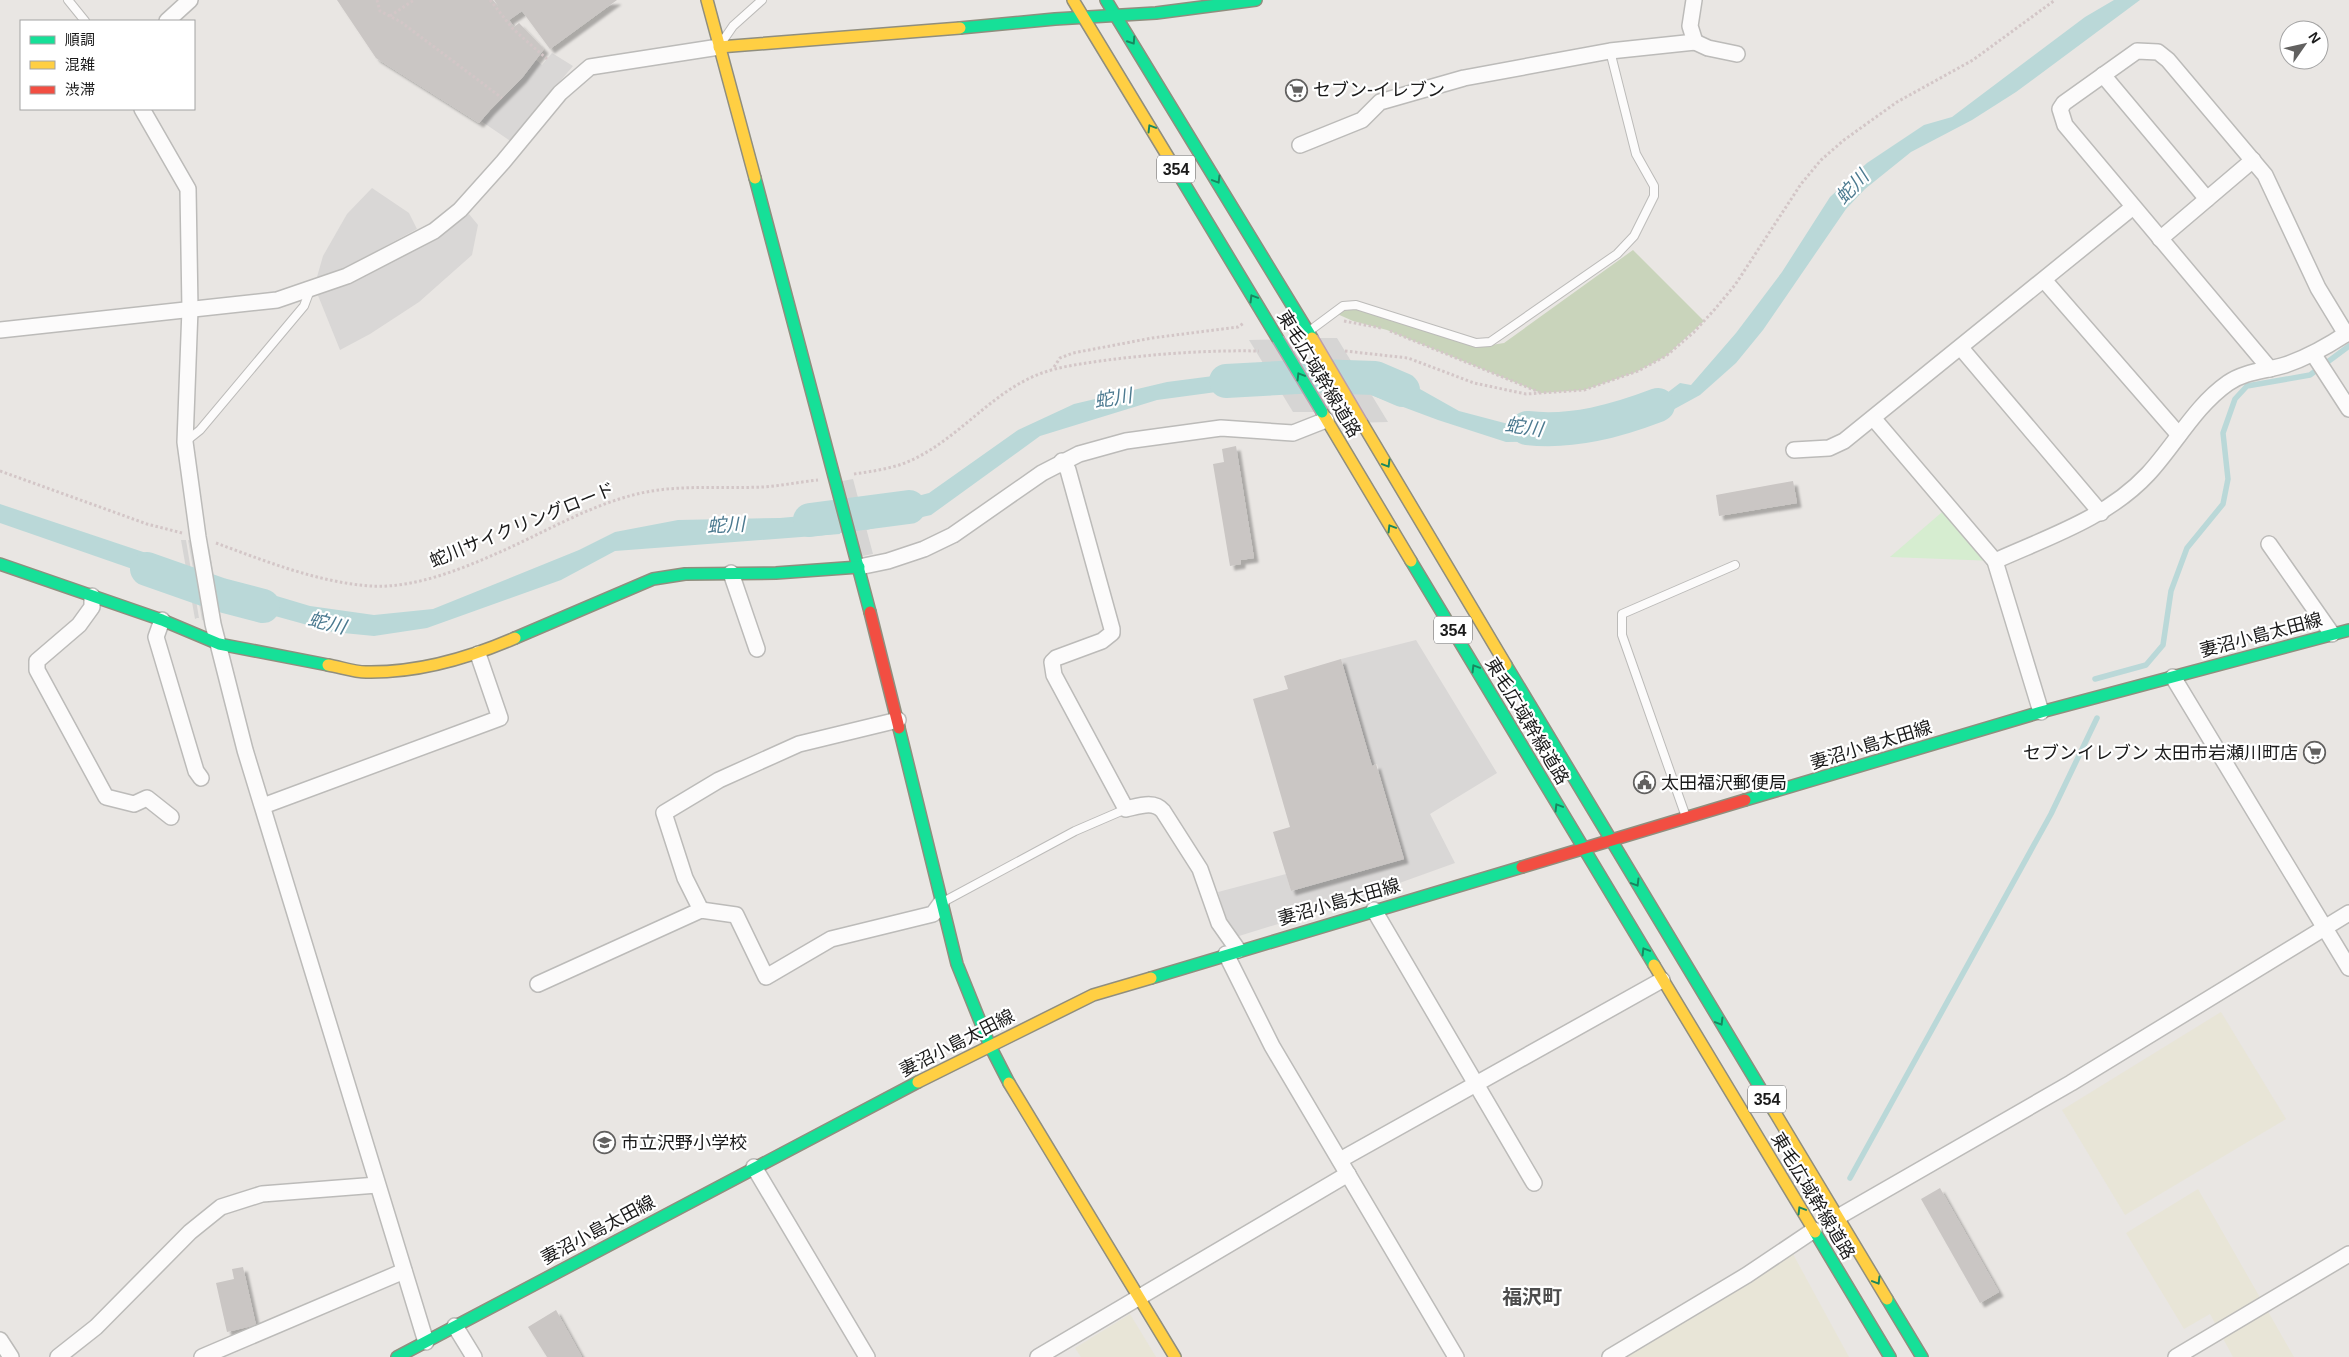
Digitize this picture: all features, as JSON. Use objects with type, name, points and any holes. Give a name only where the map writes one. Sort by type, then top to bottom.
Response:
[{"type":"main road","points":[[707,0],[858,562],[956,964],[990,1046],[1013,1090],[1175,1357]]},
{"type":"main road","name":"東毛広域幹線道路","points":[[1073,0],[1890,1357]]},
{"type":"main road","name":"東毛広域幹線道路","points":[[1106,0],[1310,335],[1611,841],[1922,1357]]},
{"type":"main road","points":[[719,48],[1084,17],[1116,16],[1154,9],[1256,0]]},
{"type":"main road","points":[[0,564],[162,620],[219,644],[365,672],[412,669],[478,654],[638,584],[685,574],[844,570],[858,562]]},
{"type":"main road","name":"妻沼小島太田線","points":[[397,1357],[754,1167],[1093,995],[2041,712],[2349,630]]},
{"type":"street","points":[[168,20],[190,0]]},
{"type":"street","points":[[1694,0],[1690,26],[1695,42]]},
{"type":"street","points":[[1300,145],[1362,120],[1380,102],[1464,78],[1610,51],[1695,42],[1708,48],[1737,54]]},
{"type":"street","points":[[0,330],[277,300],[347,276],[434,231],[460,210],[503,162],[560,93],[590,67],[719,48]]},
{"type":"street","points":[[1995,561],[2101,513],[2148,474],[2211,397],[2227,383],[2238,376],[2270,368],[2314,354],[2347,333],[2318,288],[2265,175],[2168,60],[2158,52],[2148,50],[2137,52],[2103,74],[2064,104],[2060,109],[2065,125],[2270,368]]},
{"type":"street","points":[[2103,74],[2207,199]]},
{"type":"street","points":[[143,110],[188,189],[190,309],[185,442],[213,624],[245,750],[426,1342]]},
{"type":"street","points":[[2160,239],[2253,160]]},
{"type":"street","points":[[1794,450],[1829,448],[1844,441],[1874,419],[2133,207]]},
{"type":"street","points":[[2044,280],[2179,435]]},
{"type":"street","points":[[1961,348],[2101,513]]},
{"type":"street","points":[[2314,354],[2349,409]]},
{"type":"street","points":[[858,562],[906,555],[953,535],[1062,461],[1087,451],[1126,441],[1177,432],[1221,428],[1293,433],[1324,416]]},
{"type":"street","points":[[1874,419],[1995,561],[2041,712]]},
{"type":"street","points":[[1062,461],[1068,470],[1112,633],[1102,642],[1060,655],[1052,662],[1052,669],[1126,809],[1152,804],[1158,805],[1200,869],[1219,923],[1272,1046],[1456,1357]]},
{"type":"street","points":[[2269,544],[2332,634]]},
{"type":"street","points":[[731,573],[757,649]]},
{"type":"street","points":[[92,596],[92,607],[79,625],[37,661],[36,670],[106,797],[134,804],[147,798],[171,817]]},
{"type":"street","points":[[162,620],[156,637],[196,771],[201,778]]},
{"type":"street","points":[[263,806],[500,718],[478,654]]},
{"type":"street","points":[[2173,677],[2349,968]]},
{"type":"street","points":[[701,910],[685,878],[664,813],[719,780],[799,744],[898,720]]},
{"type":"street","points":[[538,984],[701,910],[736,915],[766,977],[831,939],[934,914],[941,903]]},
{"type":"street","points":[[1374,910],[1534,1183]]},
{"type":"street","points":[[1838,1216],[2071,1083],[2349,913]]},
{"type":"street","points":[[1340,1160],[1662,980]]},
{"type":"street","points":[[754,1167],[867,1357]]},
{"type":"street","points":[[1038,1357],[1138,1296],[1348,1174]]},
{"type":"street","points":[[58,1357],[96,1327],[190,1232],[221,1207],[262,1194],[377,1184]]},
{"type":"street","points":[[1610,1357],[1747,1275],[1814,1230]]},
{"type":"street","points":[[2176,1357],[2349,1254]]},
{"type":"street","points":[[202,1357],[404,1270]]},
{"type":"street","points":[[455,1326],[474,1357]]},
{"type":"street","points":[[0,1340],[11,1357]]},
{"type":"lane","points":[[68,0],[84,20]]},
{"type":"lane","points":[[719,48],[732,26],[762,0]]},
{"type":"lane","points":[[1310,335],[1325,320],[1344,306],[1356,305],[1476,343],[1490,342],[1617,254],[1634,236],[1654,196],[1654,186],[1636,154],[1610,51]]},
{"type":"lane","points":[[185,442],[200,430],[304,306],[310,288]]},
{"type":"lane","points":[[1687,818],[1622,635],[1622,614],[1735,565]]},
{"type":"lane","points":[[941,903],[952,900],[1074,831],[1126,809]]},
{"type":"path","points":[[377,0],[380,11],[402,22],[502,98]]},
{"type":"path","points":[[390,16],[414,0]]},
{"type":"path","points":[[490,0],[513,28],[547,59]]},
{"type":"path","points":[[1339,351],[1408,358],[1474,383],[1526,394],[1584,390],[1638,371],[1666,356],[1694,332],[1735,285],[1801,184],[1821,160],[1868,121],[1972,60],[2055,0]]},
{"type":"path","points":[[1325,320],[1353,322],[1388,330],[1541,393]]},
{"type":"path","points":[[1054,367],[1060,358],[1073,353],[1152,338],[1238,327],[1245,323]]},
{"type":"path","points":[[848,475],[877,471],[915,459],[941,444],[980,410],[1028,379],[1054,367],[1137,356],[1263,351]]},
{"type":"path","name":"蛇川サイクリングロード","points":[[0,471],[147,524],[320,577],[371,586],[395,585],[428,578],[476,562],[580,514],[638,494],[687,487],[763,487],[823,479]]},
{"type":"shaded area","points":[[552,53],[573,66],[530,117],[512,142],[481,121],[522,78],[536,60],[542,65]]},
{"type":"shaded area","points":[[372,188],[409,213],[417,229],[315,284],[323,256],[347,214]]},
{"type":"shaded area","points":[[469,214],[478,225],[472,255],[419,302],[370,334],[340,350],[317,293],[432,237]]},
{"type":"shaded area","points":[[1416,640],[1497,773],[1430,814],[1455,863],[1330,908],[1239,936],[1229,930],[1218,892],[1286,874],[1291,891],[1404,859],[1377,764],[1372,766],[1341,659]]},
{"type":"shaded area","points":[[2221,1012],[2286,1119],[2125,1215],[2062,1110]]},
{"type":"shaded area","points":[[2198,1189],[2294,1357],[2233,1357],[2210,1314],[2184,1329],[2126,1233]]},
{"type":"shaded area","points":[[1793,1254],[1849,1357],[1625,1357]]},
{"type":"shaded area","points":[[1130,1314],[1156,1357],[1081,1357],[1075,1348]]},
{"type":"green space","points":[[1633,250],[1704,321],[1666,356],[1636,372],[1584,390],[1541,393],[1387,330],[1353,321],[1335,313],[1356,305],[1479,347],[1504,343]]},
{"type":"green space","points":[[1948,507],[1995,561],[1890,557]]},
{"type":"water","points":[[2114,0],[2140,0],[2016,92],[1972,120],[1911,152],[1865,189],[1846,209],[1763,330],[1736,363],[1700,395],[1647,424],[1593,441],[1506,442],[1438,420],[1371,395],[1353,365],[1411,384],[1459,411],[1512,425],[1572,427],[1616,421],[1655,402],[1680,383],[1691,385],[1736,333],[1782,272],[1830,197],[1867,163],[1924,125],[1952,117],[2085,17]]},
{"type":"water","points":[[1267,369],[1276,384],[1157,400],[1040,436],[931,515],[866,530],[862,509],[869,509],[929,493],[1018,430],[1074,404],[1167,382]]},
{"type":"water","points":[[0,504],[188,567],[190,589],[0,523]]},
{"type":"water","points":[[835,513],[840,534],[615,551],[561,580],[427,628],[374,636],[333,632],[220,601],[217,578],[310,606],[374,615],[433,609],[579,550],[615,532],[678,520],[780,518]]},
{"type":"pier","points":[[1312,338],[1337,338],[1388,422],[1350,423]]},
{"type":"pier","points":[[1289,339],[1333,412],[1293,412],[1249,340]]},
{"type":"pier","points":[[853,479],[873,554],[857,557],[837,482]]},
{"type":"pier","points":[[181,540],[186,540],[199,618],[195,619]]},
{"type":"pier","points":[[188,540],[209,547],[222,625],[202,620]]},
{"type":"building","points":[[337,0],[493,0],[498,6],[494,0],[617,0],[550,49],[522,11],[509,20],[514,27],[519,23],[544,49],[522,78],[479,123],[376,58]]},
{"type":"building","points":[[1236,446],[1254,558],[1241,560],[1241,564],[1230,566],[1213,464],[1224,462],[1222,449]]},
{"type":"building","points":[[1793,481],[1797,503],[1719,516],[1716,495]]},
{"type":"building","points":[[1341,659],[1372,766],[1376,764],[1404,859],[1291,891],[1273,832],[1290,827],[1253,699],[1288,689],[1284,676]]},
{"type":"building","points":[[1940,1188],[1999,1292],[1980,1303],[1921,1199]]},
{"type":"building","points":[[243,1267],[256,1325],[227,1332],[216,1283],[234,1279],[232,1269]]},
{"type":"building","points":[[556,1310],[582,1357],[547,1357],[528,1327]]},
{"type":"waterway","points":[[2095,679],[2146,665],[2163,645],[2171,591],[2187,548],[2223,504],[2228,479],[2223,433],[2235,399],[2247,386],[2310,375],[2349,346]]},
{"type":"waterway","name":"蛇川","points":[[1226,381],[1316,376],[1375,378],[1403,390]]},
{"type":"waterway","name":"蛇川","points":[[1527,428],[1561,429],[1578,427],[1610,421],[1658,405]]},
{"type":"waterway","name":"蛇川","points":[[810,520],[909,507]]},
{"type":"waterway","name":"蛇川","points":[[147,569],[221,595],[263,606]]},
{"type":"waterway","points":[[1850,1178],[2051,814],[2097,718]]},
{"type":"traffic: fast","points":[[1106,0],[1312,338]]},
{"type":"traffic: fast","points":[[960,28],[1055,19],[1156,13],[1256,0]]},
{"type":"traffic: fast","points":[[1179,175],[1278,339]]},
{"type":"traffic: fast","points":[[755,178],[870,612]]},
{"type":"traffic: fast","points":[[1278,339],[1322,412]]},
{"type":"traffic: fast","points":[[1411,561],[1654,965]]},
{"type":"traffic: fast","points":[[0,564],[162,620],[219,644],[328,665]]},
{"type":"traffic: fast","points":[[515,638],[653,579],[685,574],[776,573],[859,567]]},
{"type":"traffic: fast","points":[[1745,800],[2041,712],[2349,630]]},
{"type":"traffic: fast","points":[[1506,665],[1774,1111]]},
{"type":"traffic: fast","points":[[899,728],[957,964],[990,1046],[1009,1083]]},
{"type":"traffic: fast","points":[[1151,978],[1522,867]]},
{"type":"traffic: fast","points":[[397,1357],[918,1082]]},
{"type":"traffic: fast","points":[[1815,1232],[1890,1357]]},
{"type":"traffic: fast","points":[[1887,1299],[1922,1357]]},
{"type":"traffic: slow","points":[[707,0],[755,178]]},
{"type":"traffic: slow","points":[[1073,0],[1179,175]]},
{"type":"traffic: slow","points":[[719,47],[960,28]]},
{"type":"traffic: slow","points":[[1312,338],[1362,423]]},
{"type":"traffic: slow","points":[[1322,412],[1411,561]]},
{"type":"traffic: slow","points":[[1362,423],[1506,665]]},
{"type":"traffic: slow","points":[[328,665],[361,672],[404,670],[461,658],[515,638]]},
{"type":"traffic: slow","points":[[1654,965],[1815,1232]]},
{"type":"traffic: slow","points":[[918,1082],[1093,995],[1151,978]]},
{"type":"traffic: slow","points":[[1009,1083],[1175,1357]]},
{"type":"traffic: slow","points":[[1774,1111],[1887,1299]]},
{"type":"traffic: jam","points":[[870,612],[899,728]]},
{"type":"traffic: jam","points":[[1522,867],[1745,800]]},
{"type":"place","name":"セブン-イレブン","points":[[1297,90]]},
{"type":"place","name":"セブンイレブン 太田市岩瀬川町店","points":[[2314,753]]},
{"type":"place","name":"太田福沢郵便局","points":[[1645,783]]},
{"type":"place","name":"市立沢野小学校","points":[[605,1143]]},
{"type":"district","name":"福沢町","points":[[1532,1297]]}]
